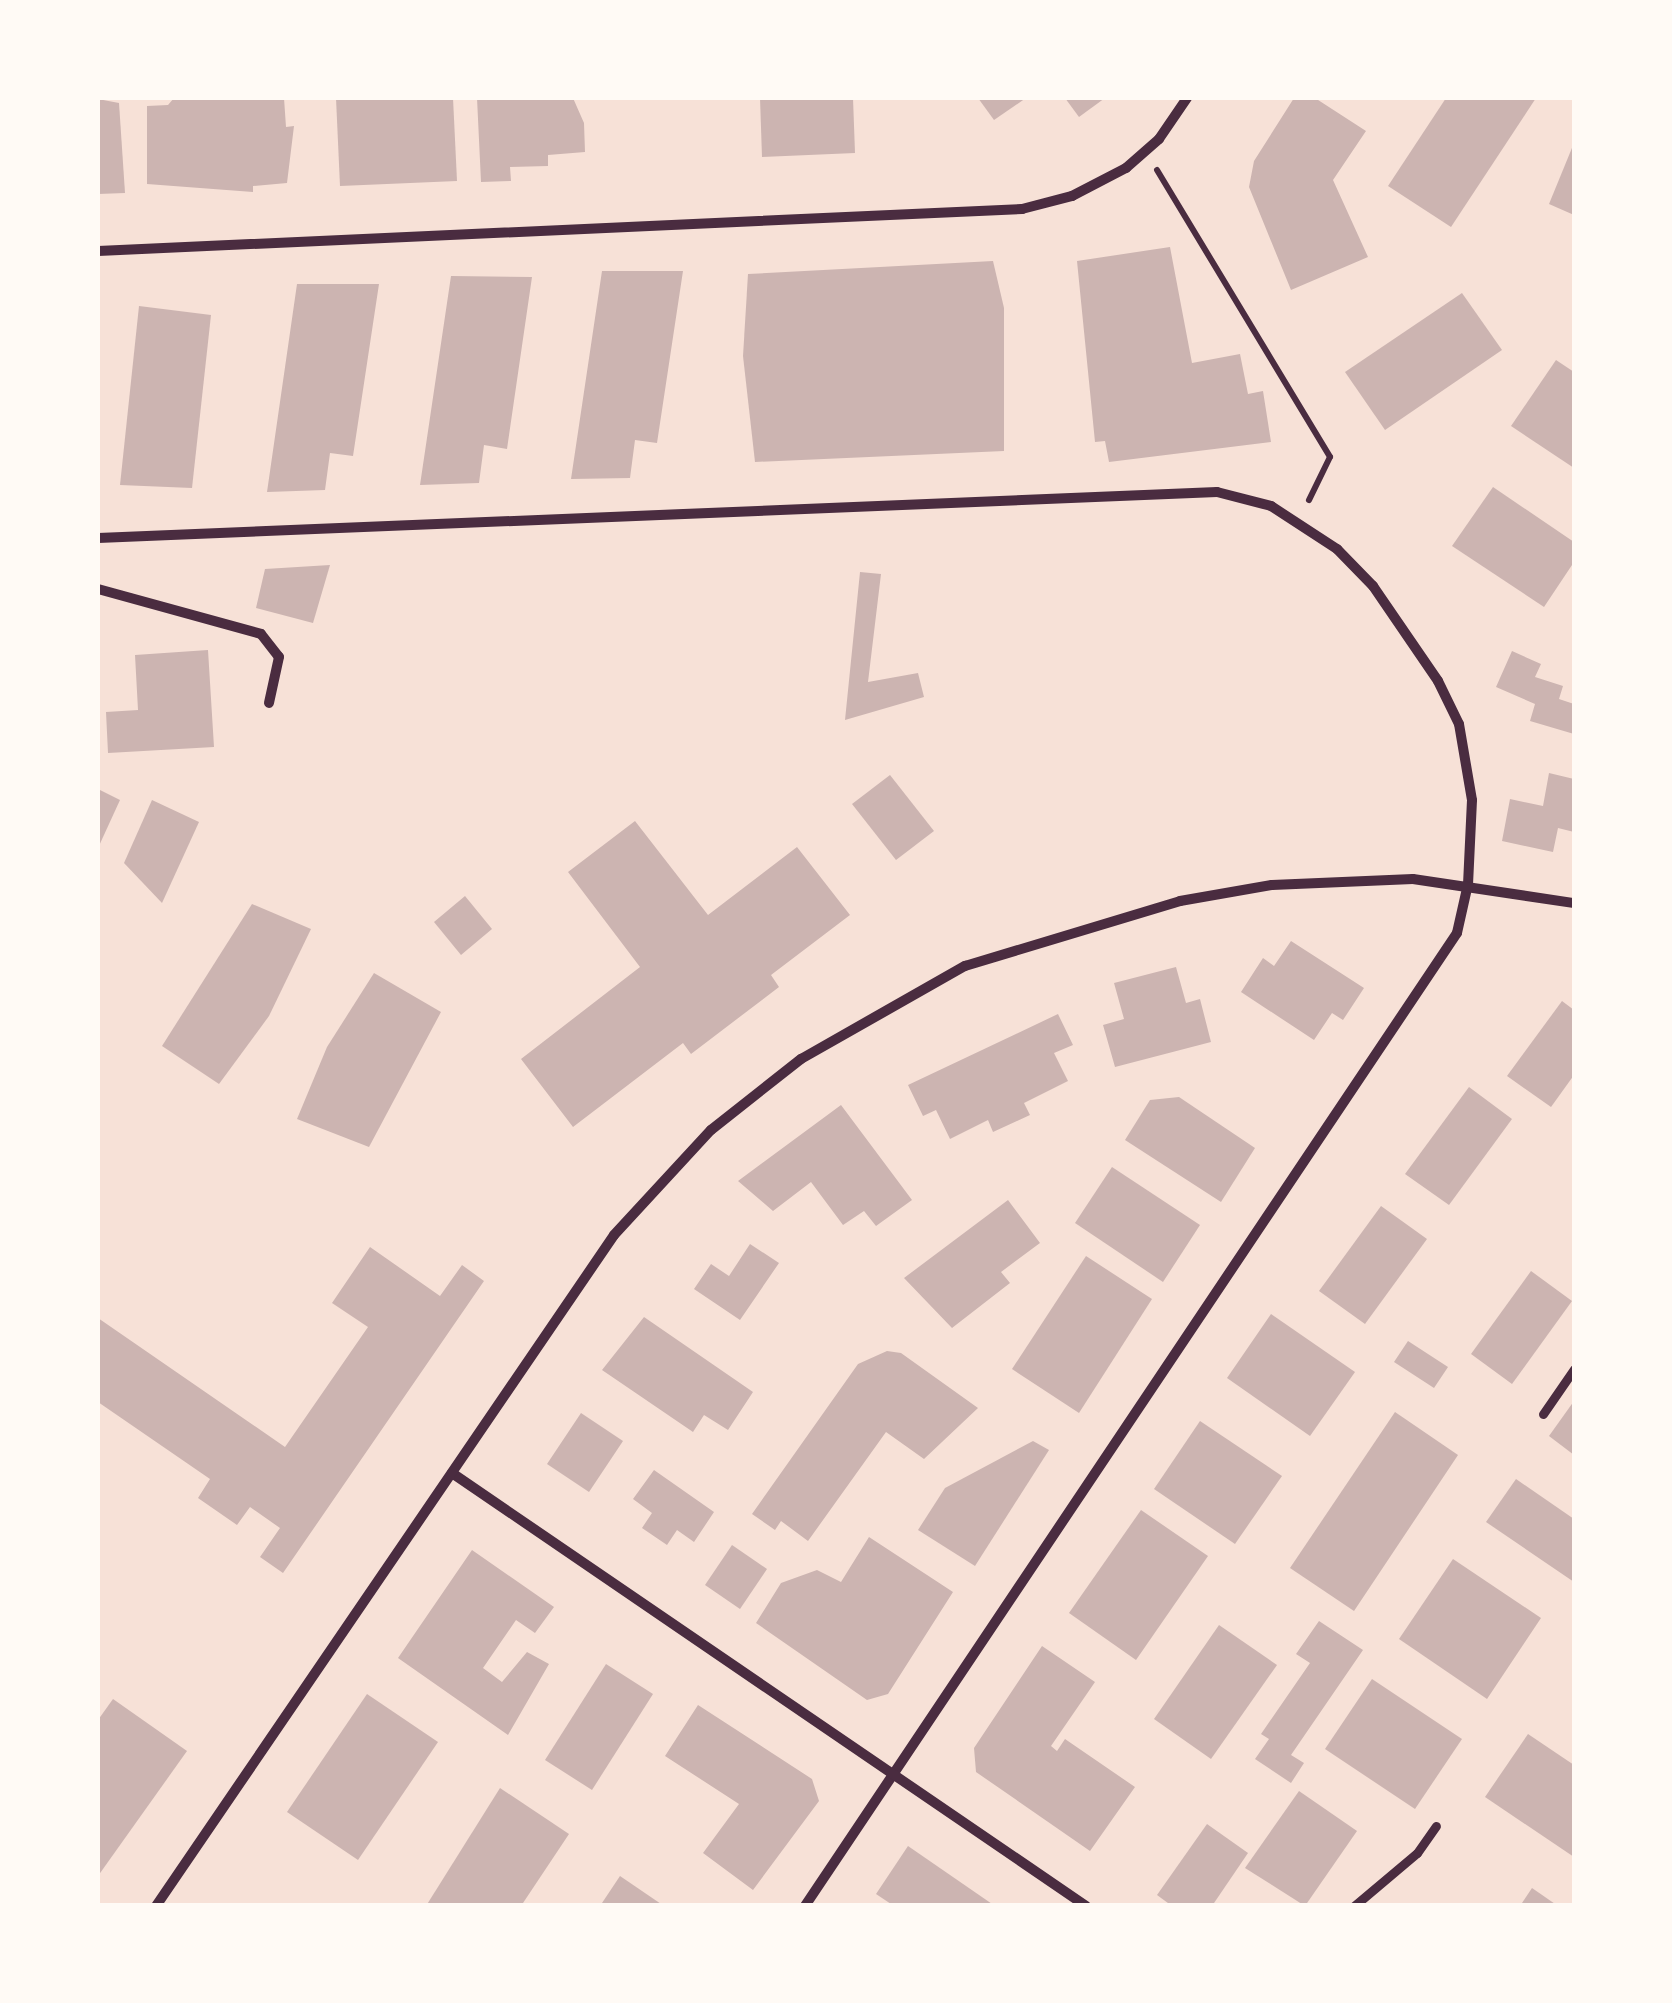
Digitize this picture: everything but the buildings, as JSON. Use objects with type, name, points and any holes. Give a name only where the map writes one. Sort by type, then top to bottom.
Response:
[{"type":"street","points":[[98,250],[996,213],[1072,196],[1146,152],[1187,98]]},
{"type":"street","points":[[98,538],[1217,492],[1300,520],[1373,586],[1413,640],[1460,724],[1472,800],[1468,884],[1457,933],[805,1906]]},
{"type":"street","points":[[98,589],[261,634],[278,657],[269,703]]},
{"type":"street","points":[[156,1906],[632,1213],[754,1092],[852,1028],[1009,948],[1180,901],[1340,879],[1468,884],[1574,903]]},
{"type":"street","points":[[1543,1414],[1574,1369]]},
{"type":"street","points":[[452,1473],[1086,1906]]},
{"type":"street","points":[[1354,1906],[1417,1853],[1436,1826]]},
{"type":"path","points":[[1146,152],[1330,457],[1300,520]]}]
